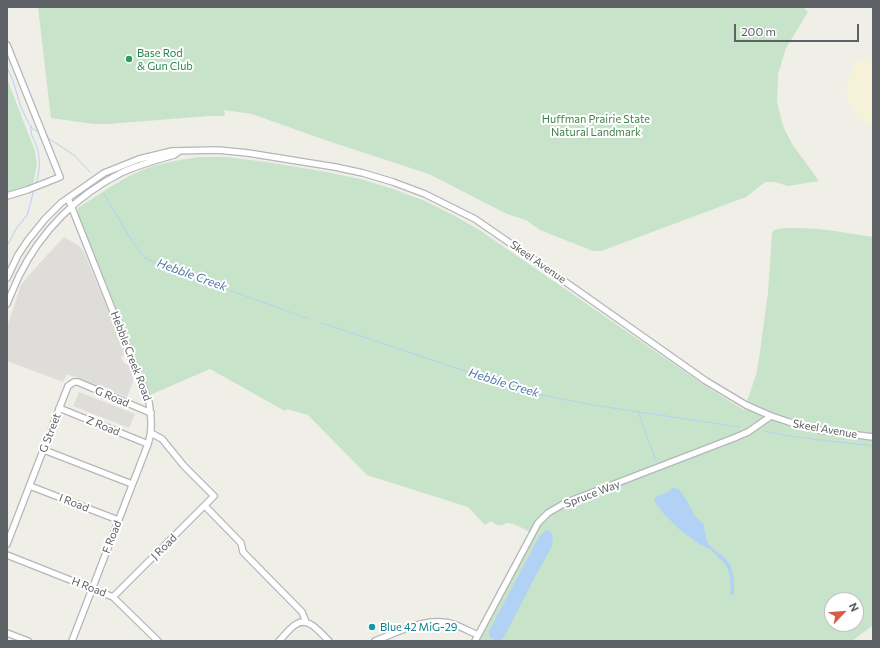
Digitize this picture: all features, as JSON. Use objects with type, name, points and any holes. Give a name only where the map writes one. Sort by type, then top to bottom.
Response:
[{"type":"street","points":[[7,45],[60,177],[7,196]]},
{"type":"street","name":"Skeel Avenue","points":[[7,278],[18,255],[28,240],[54,210],[68,198],[104,173],[139,159],[172,151],[218,150],[305,162],[363,173],[392,182],[425,194],[475,220],[533,258],[706,381],[746,405],[788,422],[819,430],[873,436]]},
{"type":"street","name":"Skeel Avenue","points":[[7,304],[19,276],[36,246],[57,220],[72,206],[102,184],[122,173],[174,155],[178,152]]},
{"type":"street","name":"Hebble Creek Road","points":[[68,198],[149,402],[152,423],[151,433]]},
{"type":"street","name":"G Road","points":[[74,382],[78,382],[151,413]]},
{"type":"street","name":"G Street","points":[[30,486],[68,386],[74,382]]},
{"type":"street","name":"Z Road","points":[[59,408],[148,444]]},
{"type":"street","name":"Spruce Way","points":[[475,641],[538,523],[548,513],[565,503],[727,442],[748,432],[771,416]]},
{"type":"street","name":"F Road","points":[[72,641],[151,433]]},
{"type":"street","name":"J Road","points":[[114,597],[214,496],[184,466],[162,439],[151,433]]},
{"type":"street","points":[[44,450],[132,484]]},
{"type":"street","points":[[7,544],[30,486]]},
{"type":"street","name":"I Road","points":[[30,486],[118,520]]},
{"type":"street","points":[[205,506],[241,543],[243,552],[302,612],[306,622]]},
{"type":"street","name":"H Road","points":[[7,555],[114,597],[158,641]]},
{"type":"street","points":[[279,641],[296,624],[300,622],[312,624],[329,641]]},
{"type":"street","points":[[375,641],[406,628],[432,622],[455,625],[478,635]]},
{"type":"street","points":[[7,633],[28,641]]},
{"type":"shaded area","points":[[64,237],[78,245],[84,252],[114,325],[126,356],[123,355],[121,358],[125,364],[129,365],[132,374],[133,382],[127,397],[67,374],[63,382],[7,361],[7,327],[21,285]]},
{"type":"shaded area","points":[[79,392],[135,414],[129,428],[73,406]]},
{"type":"green space","name":"Huffman Prairie State Natural Landmark","points":[[38,7],[803,7],[808,12],[786,48],[778,74],[777,102],[783,126],[792,144],[819,181],[788,186],[775,182],[765,182],[746,197],[601,251],[593,251],[540,230],[526,220],[507,214],[429,174],[252,114],[224,110],[225,116],[107,124],[94,124],[51,118]]},
{"type":"green space","points":[[7,79],[35,151],[37,164],[33,184],[7,193]]},
{"type":"green space","points":[[199,157],[227,157],[273,163],[360,179],[425,201],[481,231],[710,389],[744,410],[756,375],[759,359],[768,293],[772,233],[774,230],[782,228],[805,228],[873,237],[873,625],[864,632],[864,592],[824,592],[824,632],[864,632],[852,641],[479,641],[534,534],[510,523],[498,525],[491,521],[485,525],[468,507],[367,475],[308,415],[287,409],[285,411],[210,369],[150,395],[78,216],[78,208],[133,174],[153,166]]},
{"type":"sand","points":[[873,55],[873,126],[864,123],[855,115],[850,107],[846,89],[851,72],[856,64],[864,58]]},
{"type":"water","points":[[673,488],[679,489],[695,516],[703,523],[706,538],[711,547],[725,558],[731,567],[734,595],[731,595],[730,575],[726,565],[710,549],[699,544],[679,529],[663,513],[654,500],[655,497],[668,492]]},
{"type":"water","points":[[549,530],[553,537],[552,546],[504,637],[498,641],[493,640],[489,637],[489,631],[539,537],[545,531]]},
{"type":"waterway","name":"Hebble Creek","points":[[7,67],[28,122],[33,129],[37,131]]},
{"type":"waterway","points":[[31,126],[31,133],[38,149],[39,159],[36,184]]},
{"type":"waterway","name":"Hebble Creek","points":[[48,138],[74,155],[90,172]]},
{"type":"waterway","points":[[7,246],[16,229],[27,215],[34,189]]},
{"type":"waterway","name":"Hebble Creek","points":[[104,194],[132,241],[145,258],[174,271],[309,319]]},
{"type":"waterway","name":"Hebble Creek","points":[[322,323],[531,393],[593,405],[739,427]]},
{"type":"waterway","points":[[638,412],[656,461]]},
{"type":"waterway","name":"Hebble Creek","points":[[764,431],[796,437],[873,446]]},
{"type":"place","name":"Base Rod & Gun Club","points":[[129,59]]},
{"type":"place","name":"Blue 42 MiG-29","points":[[372,627]]}]
